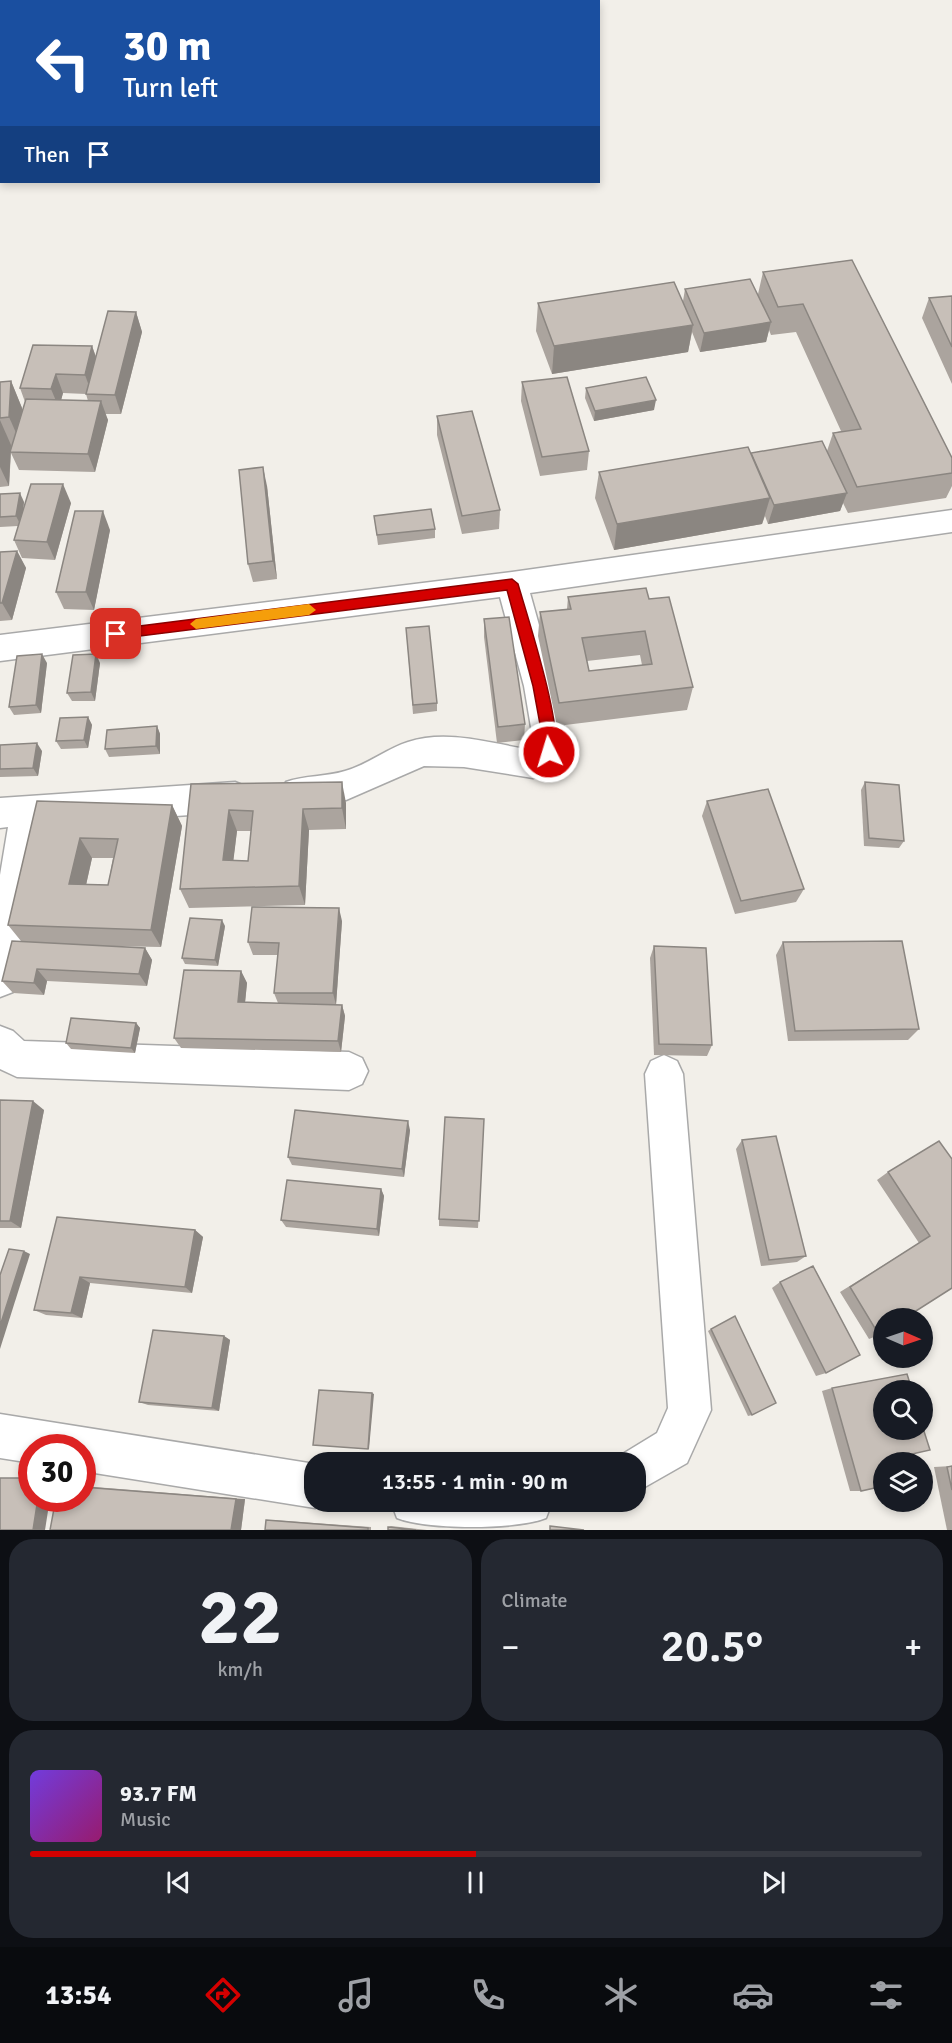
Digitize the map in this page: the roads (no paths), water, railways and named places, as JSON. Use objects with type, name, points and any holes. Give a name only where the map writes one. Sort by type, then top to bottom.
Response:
[{"type":"street","points":[[0,648],[512,584],[952,521]]},
{"type":"street","points":[[0,980],[14,811],[323,791],[360,781],[404,757],[425,752],[446,752],[539,763],[546,757],[551,746],[540,686],[512,584]]},
{"type":"street","points":[[0,1044],[17,1059],[349,1071]]},
{"type":"street","points":[[646,1464],[672,1448],[690,1410],[664,1074]]},
{"type":"street","points":[[0,1436],[18,1439]]},
{"type":"street","points":[[96,1451],[304,1484]]}]
